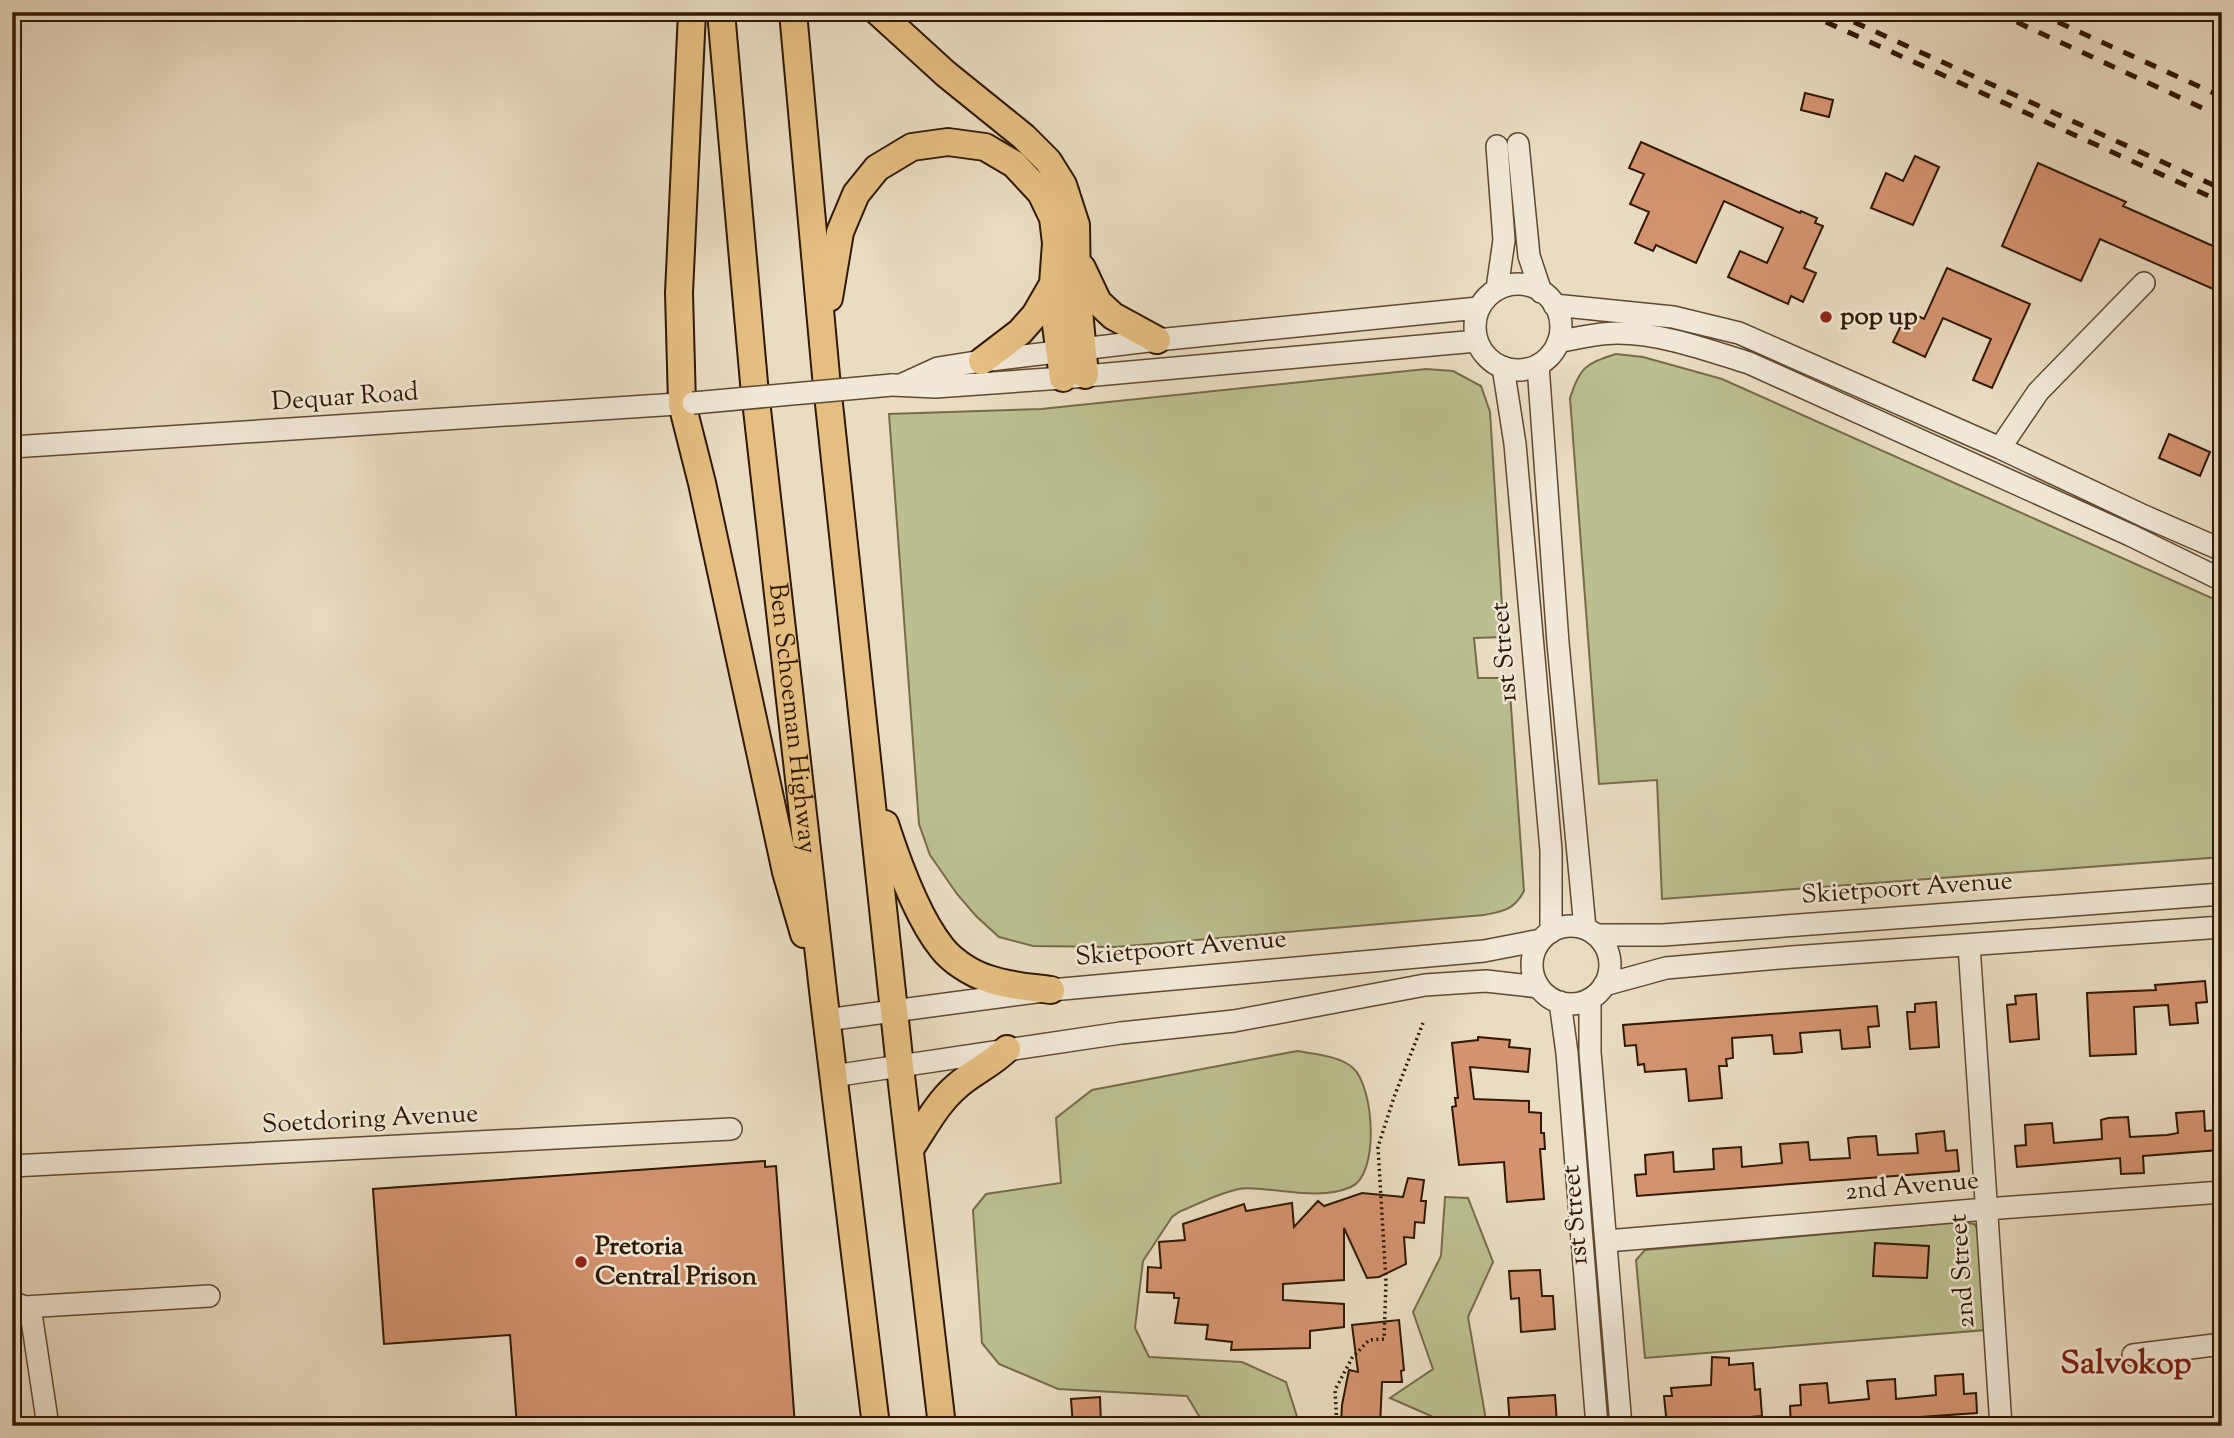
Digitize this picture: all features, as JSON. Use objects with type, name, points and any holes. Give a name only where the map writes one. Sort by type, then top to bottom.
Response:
[{"type":"main road","points":[[692,12],[678,293],[687,403],[786,872],[825,1009]]},
{"type":"main road","name":"Ben Schoeman Highway","points":[[721,12],[756,397],[825,1009],[876,1426]]},
{"type":"main road","points":[[793,12],[826,376],[900,1067],[942,1426]]},
{"type":"main road","points":[[878,12],[946,74],[1024,137],[1048,161],[1063,185],[1076,225],[1077,289],[1073,364]]},
{"type":"main road","points":[[826,376],[828,303],[840,232],[856,194],[877,168],[912,147],[948,142],[985,147],[1014,164],[1041,192],[1053,218],[1056,243],[1054,310],[1073,364]]},
{"type":"main road","points":[[1077,256],[1098,302],[1113,316],[1157,340]]},
{"type":"main road","points":[[982,361],[1020,332],[1035,315],[1053,284]]},
{"type":"main road","points":[[869,772],[894,852],[919,909],[941,947],[967,969],[985,978],[1005,984],[1051,990]]},
{"type":"main road","points":[[910,1149],[936,1108],[948,1095],[976,1070],[996,1060],[1007,1049]]},
{"type":"street","points":[[1518,144],[1529,256],[1548,298],[1560,323],[1558,342],[1550,355],[1538,365],[1527,369],[1503,368],[1491,361],[1477,341],[1474,324],[1478,308],[1486,298],[1497,289],[1509,285],[1522,284],[1548,298],[1673,317],[1739,333],[2222,550]]},
{"type":"street","points":[[1497,146],[1504,240],[1497,289]]},
{"type":"street","points":[[2000,448],[2038,392],[2144,283]]},
{"type":"street","points":[[896,385],[935,387],[1073,364],[1157,340],[1478,308]]},
{"type":"street","points":[[1558,342],[1617,333],[1639,335],[1698,347],[1749,363],[2130,535],[2222,580]]},
{"type":"street","points":[[896,385],[938,368],[982,361],[1073,364],[1477,341]]},
{"type":"street","name":"1st Street","points":[[1538,365],[1559,656],[1590,932]]},
{"type":"street","name":"1st Street","points":[[1503,368],[1516,444],[1551,850],[1546,936]]},
{"type":"street","name":"Dequar Road","points":[[12,447],[687,403],[896,385]]},
{"type":"street","name":"Skietpoort Avenue","points":[[1590,932],[1676,934],[2222,894]]},
{"type":"street","points":[[1597,992],[1610,964],[1604,943],[1590,932],[1573,926],[1546,936],[1535,951],[1532,963],[1534,976],[1539,987],[1548,996],[1570,1004],[1666,968],[2222,927]]},
{"type":"street","name":"Skietpoort Avenue","points":[[825,1009],[895,1012],[1051,990],[1484,951],[1546,936]]},
{"type":"street","name":"2nd Street","points":[[1969,945],[2001,1426]]},
{"type":"street","points":[[833,1076],[1121,1033],[1234,1021],[1425,985],[1486,981],[1539,987]]},
{"type":"street","name":"1st Street","points":[[1597,992],[1590,1052],[1621,1426]]},
{"type":"street","name":"1st Street","points":[[1560,1002],[1567,1053],[1597,1426]]},
{"type":"street","name":"Soetdoring Avenue","points":[[12,1166],[731,1129]]},
{"type":"street","name":"2nd Avenue","points":[[1607,1241],[2222,1192]]},
{"type":"street","points":[[18,1304],[209,1296]]},
{"type":"street","points":[[18,1304],[29,1312],[34,1328],[48,1426]]},
{"type":"street","points":[[2133,1355],[2222,1344]]},
{"type":"path","points":[[1337,1426],[1335,1390],[1352,1357],[1369,1340],[1384,1339],[1386,1282],[1378,1147],[1423,1023]]},
{"type":"green space","points":[[1616,354],[1643,357],[1722,379],[2214,599],[2222,608],[2222,857],[1662,899],[1657,780],[1599,784],[1570,398],[1577,379],[1585,368]]},
{"type":"green space","points":[[1426,369],[1453,371],[1481,386],[1490,412],[1504,637],[1474,638],[1478,678],[1509,678],[1524,891],[1520,897],[1508,909],[1484,915],[1115,947],[1033,946],[999,937],[957,894],[930,855],[919,824],[889,414],[1041,409]]},
{"type":"green space","points":[[1297,1051],[1326,1056],[1348,1064],[1360,1078],[1366,1093],[1371,1130],[1370,1149],[1360,1179],[1351,1187],[1329,1193],[1242,1188],[1179,1212],[1172,1217],[1143,1261],[1135,1328],[1149,1357],[1242,1362],[1286,1382],[1300,1426],[1205,1426],[1187,1396],[1058,1389],[999,1364],[982,1343],[973,1210],[986,1194],[1061,1183],[1056,1118],[1092,1090]]},
{"type":"green space","points":[[1445,1197],[1468,1198],[1493,1262],[1468,1317],[1487,1426],[1433,1426],[1431,1416],[1390,1398],[1433,1369],[1413,1312],[1441,1256]]},
{"type":"green space","points":[[1963,1222],[1974,1224],[1979,1230],[1986,1330],[1645,1358],[1636,1260],[1645,1250]]},
{"type":"building","points":[[1805,93],[1833,100],[1829,117],[1801,110]]},
{"type":"building","points":[[1641,142],[1800,213],[1801,211],[1817,218],[1815,223],[1823,226],[1804,268],[1816,273],[1803,302],[1791,296],[1788,304],[1728,277],[1740,251],[1767,263],[1783,228],[1724,201],[1696,263],[1656,245],[1653,251],[1635,243],[1649,212],[1630,204],[1644,174],[1629,168]]},
{"type":"building","points":[[1915,156],[1939,167],[1913,225],[1871,208],[1886,173],[1903,181]]},
{"type":"building","points":[[2038,163],[2126,202],[2123,206],[2222,250],[2222,269],[2213,289],[2100,239],[2081,281],[2002,246]]},
{"type":"building","points":[[1947,268],[2030,304],[1992,388],[1973,380],[1991,339],[1943,318],[1925,357],[1893,342],[1908,311],[1924,319]]},
{"type":"building","points":[[2169,434],[2210,452],[2200,476],[2159,458]]},
{"type":"building","points":[[2205,981],[2207,1002],[2196,1003],[2198,1023],[2170,1025],[2168,1005],[2134,1007],[2136,1054],[2090,1056],[2087,993],[2156,990],[2155,985]]},
{"type":"building","points":[[2036,994],[2039,1039],[2010,1042],[2007,1005],[2016,1004],[2015,996]]},
{"type":"building","points":[[1936,1002],[1939,1047],[1910,1049],[1907,1012],[1915,1012],[1915,1004]]},
{"type":"building","points":[[1877,1006],[1879,1026],[1868,1027],[1870,1047],[1842,1049],[1840,1030],[1800,1033],[1802,1052],[1794,1053],[1774,1054],[1772,1035],[1732,1038],[1733,1058],[1726,1059],[1727,1066],[1719,1066],[1722,1098],[1689,1101],[1686,1069],[1645,1072],[1644,1064],[1638,1065],[1636,1045],[1625,1046],[1623,1025]]},
{"type":"building","points":[[1478,1037],[1510,1040],[1509,1047],[1530,1049],[1528,1072],[1470,1067],[1474,1099],[1529,1101],[1529,1112],[1541,1113],[1541,1133],[1544,1133],[1545,1149],[1540,1149],[1544,1199],[1507,1202],[1504,1162],[1459,1165],[1452,1107],[1456,1106],[1455,1098],[1458,1098],[1452,1043],[1478,1040]]},
{"type":"building","points":[[2204,1111],[2205,1131],[2217,1130],[2219,1150],[2143,1156],[2144,1173],[2121,1174],[2120,1158],[2017,1167],[2015,1146],[2026,1145],[2025,1125],[2052,1123],[2054,1143],[2102,1139],[2101,1120],[2108,1118],[2128,1117],[2130,1137],[2167,1135],[2178,1133],[2176,1113]]},
{"type":"building","points":[[1944,1131],[1946,1151],[1957,1150],[1959,1171],[1637,1196],[1635,1175],[1646,1174],[1645,1155],[1673,1152],[1674,1172],[1714,1169],[1713,1149],[1741,1147],[1742,1167],[1782,1163],[1780,1144],[1808,1142],[1810,1160],[1850,1158],[1848,1138],[1876,1136],[1878,1155],[1918,1153],[1916,1134]]},
{"type":"building","name":"Pretoria Central Prison","points":[[765,1161],[765,1167],[776,1166],[795,1426],[517,1426],[510,1335],[384,1344],[373,1189]]},
{"type":"building","points":[[1408,1178],[1424,1180],[1421,1201],[1426,1201],[1424,1223],[1415,1222],[1414,1238],[1404,1237],[1406,1264],[1379,1277],[1367,1278],[1344,1228],[1344,1280],[1283,1284],[1283,1300],[1344,1304],[1344,1327],[1310,1331],[1310,1348],[1231,1350],[1232,1342],[1206,1339],[1208,1325],[1175,1323],[1179,1298],[1174,1298],[1174,1293],[1147,1292],[1148,1267],[1161,1268],[1159,1242],[1185,1240],[1183,1224],[1244,1204],[1246,1211],[1292,1203],[1294,1227],[1318,1201],[1324,1206],[1362,1193],[1403,1197]]},
{"type":"building","points":[[1875,1243],[1929,1246],[1927,1278],[1873,1276]]},
{"type":"building","points":[[1540,1270],[1542,1296],[1553,1296],[1555,1329],[1521,1332],[1519,1298],[1511,1299],[1509,1271]]},
{"type":"building","points":[[1399,1320],[1404,1370],[1401,1371],[1402,1382],[1382,1382],[1380,1426],[1354,1426],[1354,1422],[1341,1422],[1349,1370],[1358,1372],[1352,1325]]},
{"type":"building","points":[[1712,1357],[1729,1358],[1729,1365],[1753,1363],[1755,1390],[1760,1389],[1762,1416],[1706,1421],[1706,1426],[1667,1426],[1664,1396],[1672,1396],[1671,1388],[1711,1385]]},
{"type":"building","points":[[1963,1374],[1964,1394],[1976,1393],[1977,1413],[1791,1426],[1790,1406],[1801,1405],[1800,1385],[1827,1383],[1829,1403],[1869,1399],[1867,1381],[1895,1379],[1896,1399],[1936,1395],[1935,1376]]},
{"type":"building","points":[[1555,1395],[1557,1423],[1510,1426],[1508,1398]]},
{"type":"building","points":[[1100,1397],[1101,1426],[1073,1426],[1071,1399]]},
{"type":"railway","points":[[1804,12],[2222,202]]},
{"type":"railway","points":[[1832,12],[2222,189]]},
{"type":"railway","points":[[1995,12],[2222,117]]},
{"type":"railway","points":[[2036,12],[2222,97]]},
{"type":"place","name":"pop up","points":[[1826,317]]},
{"type":"place","name":"Pretoria Central Prison","points":[[581,1262]]},
{"type":"district","name":"Salvokop","points":[[2126,1365]]}]
